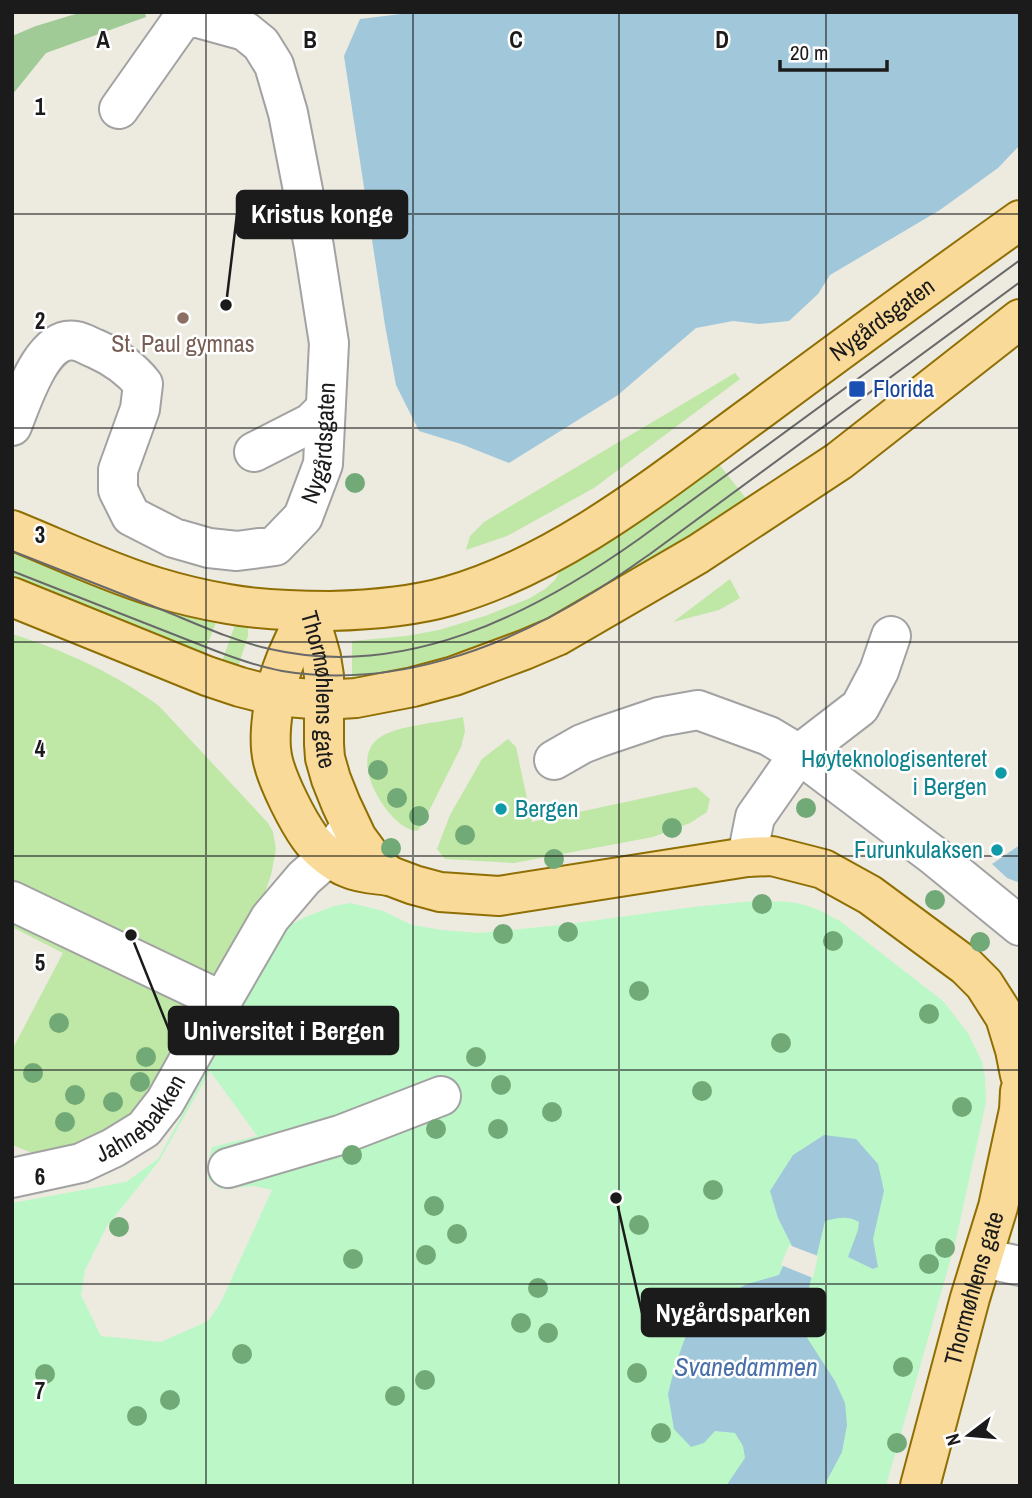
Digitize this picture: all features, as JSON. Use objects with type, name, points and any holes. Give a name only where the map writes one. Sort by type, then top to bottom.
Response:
[{"type":"main road","name":"Nygårdsgaten","points":[[12,530],[156,587],[229,604],[308,611],[354,610],[404,605],[448,596],[495,580],[534,562],[593,528],[649,491],[1020,220]]},
{"type":"main road","points":[[12,597],[207,676],[275,696],[324,700],[356,698],[454,676],[558,636],[698,554],[839,461],[1020,319]]},
{"type":"main road","name":"Thormøhlens gate","points":[[308,611],[281,671],[275,696],[271,743],[273,761],[297,816],[311,840],[340,841],[370,856],[379,868],[390,876],[414,886],[440,892],[499,896],[747,857],[772,856],[823,869],[870,895],[966,966],[984,984],[1004,1017],[1020,1075]]},
{"type":"main road","name":"Thormøhlens gate","points":[[308,611],[324,676],[325,758],[331,779],[340,841]]},
{"type":"main road","name":"Thormøhlens gate","points":[[920,1486],[970,1298],[1008,1262],[1006,1170],[1019,1110],[1020,1091]]},
{"type":"street","name":"Nygårdsgaten","points":[[12,426],[33,374],[52,348],[62,342],[76,341],[107,354],[134,372],[143,384],[140,409],[118,470],[118,490],[131,516],[174,538],[209,548],[237,551],[275,545],[303,517],[323,464],[329,343],[288,113],[274,65],[261,44],[245,31],[194,18],[181,21],[119,109]]},
{"type":"street","points":[[254,453],[312,423],[326,409]]},
{"type":"street","points":[[747,857],[755,817],[799,754],[860,707],[879,671],[891,636]]},
{"type":"street","points":[[554,760],[600,737],[659,717],[698,710],[769,736],[799,754],[933,855],[1020,926]]},
{"type":"street","name":"Jahnebakken","points":[[12,1178],[80,1163],[113,1148],[144,1129],[165,1102],[270,918],[340,841]]},
{"type":"street","points":[[12,901],[222,1001]]},
{"type":"street","points":[[228,1168],[340,1135],[441,1096]]},
{"type":"green space","points":[[82,12],[145,12],[146,17],[46,53],[12,95],[12,36]]},
{"type":"green space","points":[[735,373],[740,379],[594,488],[507,536],[466,550],[470,536],[484,522]]},
{"type":"green space","points":[[714,458],[752,506],[499,651],[352,684],[352,641],[439,630],[528,599],[555,580],[566,560]]},
{"type":"green space","points":[[12,544],[219,614],[201,662],[12,578]]},
{"type":"green space","points":[[730,579],[740,598],[719,610],[673,622]]},
{"type":"green space","points":[[237,619],[246,624],[248,636],[237,670],[219,670]]},
{"type":"green space","points":[[12,634],[89,664],[159,706],[268,823],[273,832],[276,849],[271,875],[257,916],[145,1103],[113,1128],[78,1144],[35,1154],[12,1145],[12,1050],[63,953],[12,927]]},
{"type":"green space","points":[[463,717],[465,731],[461,747],[422,825],[417,831],[408,829],[388,812],[373,786],[367,759],[371,747],[379,738],[396,730]]},
{"type":"green space","points":[[508,739],[516,747],[532,822],[696,787],[710,799],[707,812],[690,823],[653,837],[514,863],[445,859],[437,849],[450,815],[482,759]]},
{"type":"green space","points":[[754,901],[798,903],[840,921],[943,1001],[968,1033],[982,1062],[986,1101],[955,1244],[886,1486],[12,1486],[12,1203],[126,1182],[158,1159],[279,940],[291,925],[334,906],[351,903],[383,911],[412,925],[479,933]],"holes":[[[210,1071],[257,1136],[212,1147],[208,1179],[220,1189],[254,1186],[272,1190],[220,1304],[208,1321],[161,1342],[101,1336],[81,1295],[85,1270],[107,1226],[159,1161]]]},
{"type":"water","points":[[417,12],[1020,12],[1020,145],[998,168],[940,210],[830,275],[818,294],[789,321],[759,324],[733,321],[696,328],[618,395],[509,463],[419,431],[396,385],[344,56],[360,19]]},
{"type":"water","points":[[1020,845],[1020,883],[1007,878],[992,864]]},
{"type":"water","name":"Svanedammen","points":[[824,1135],[856,1139],[878,1164],[884,1191],[873,1239],[878,1267],[873,1269],[848,1257],[859,1222],[846,1218],[825,1221],[808,1292],[804,1333],[835,1381],[845,1403],[847,1425],[842,1452],[824,1486],[726,1486],[745,1458],[743,1446],[735,1433],[715,1431],[704,1443],[691,1447],[674,1429],[668,1394],[675,1366],[689,1327],[717,1300],[747,1284],[779,1275],[792,1246],[778,1218],[770,1191],[793,1155]]},
{"type":"pier","points":[[789,1245],[818,1256],[813,1278],[781,1265]]},
{"type":"tram line","points":[[12,551],[243,642],[270,649],[320,656],[369,656],[417,648],[465,634],[511,615],[598,567],[1020,260]]},
{"type":"tram line","points":[[12,571],[224,654],[282,671],[323,675],[363,674],[404,669],[443,660],[520,632],[607,584],[1020,282]]},
{"type":"place","name":"Kristus konge","points":[[226,305]]},
{"type":"place","name":"St. Paul gymnas","points":[[183,318]]},
{"type":"place","name":"Florida","points":[[857,389]]},
{"type":"place","name":"Høyteknologisenteret i Bergen","points":[[1001,773]]},
{"type":"place","name":"Bergen","points":[[501,809]]},
{"type":"place","name":"Furunkulaksen","points":[[997,850]]},
{"type":"place","name":"Universitet i Bergen","points":[[131,935]]},
{"type":"place","name":"Nygårdsparken","points":[[616,1198]]}]
